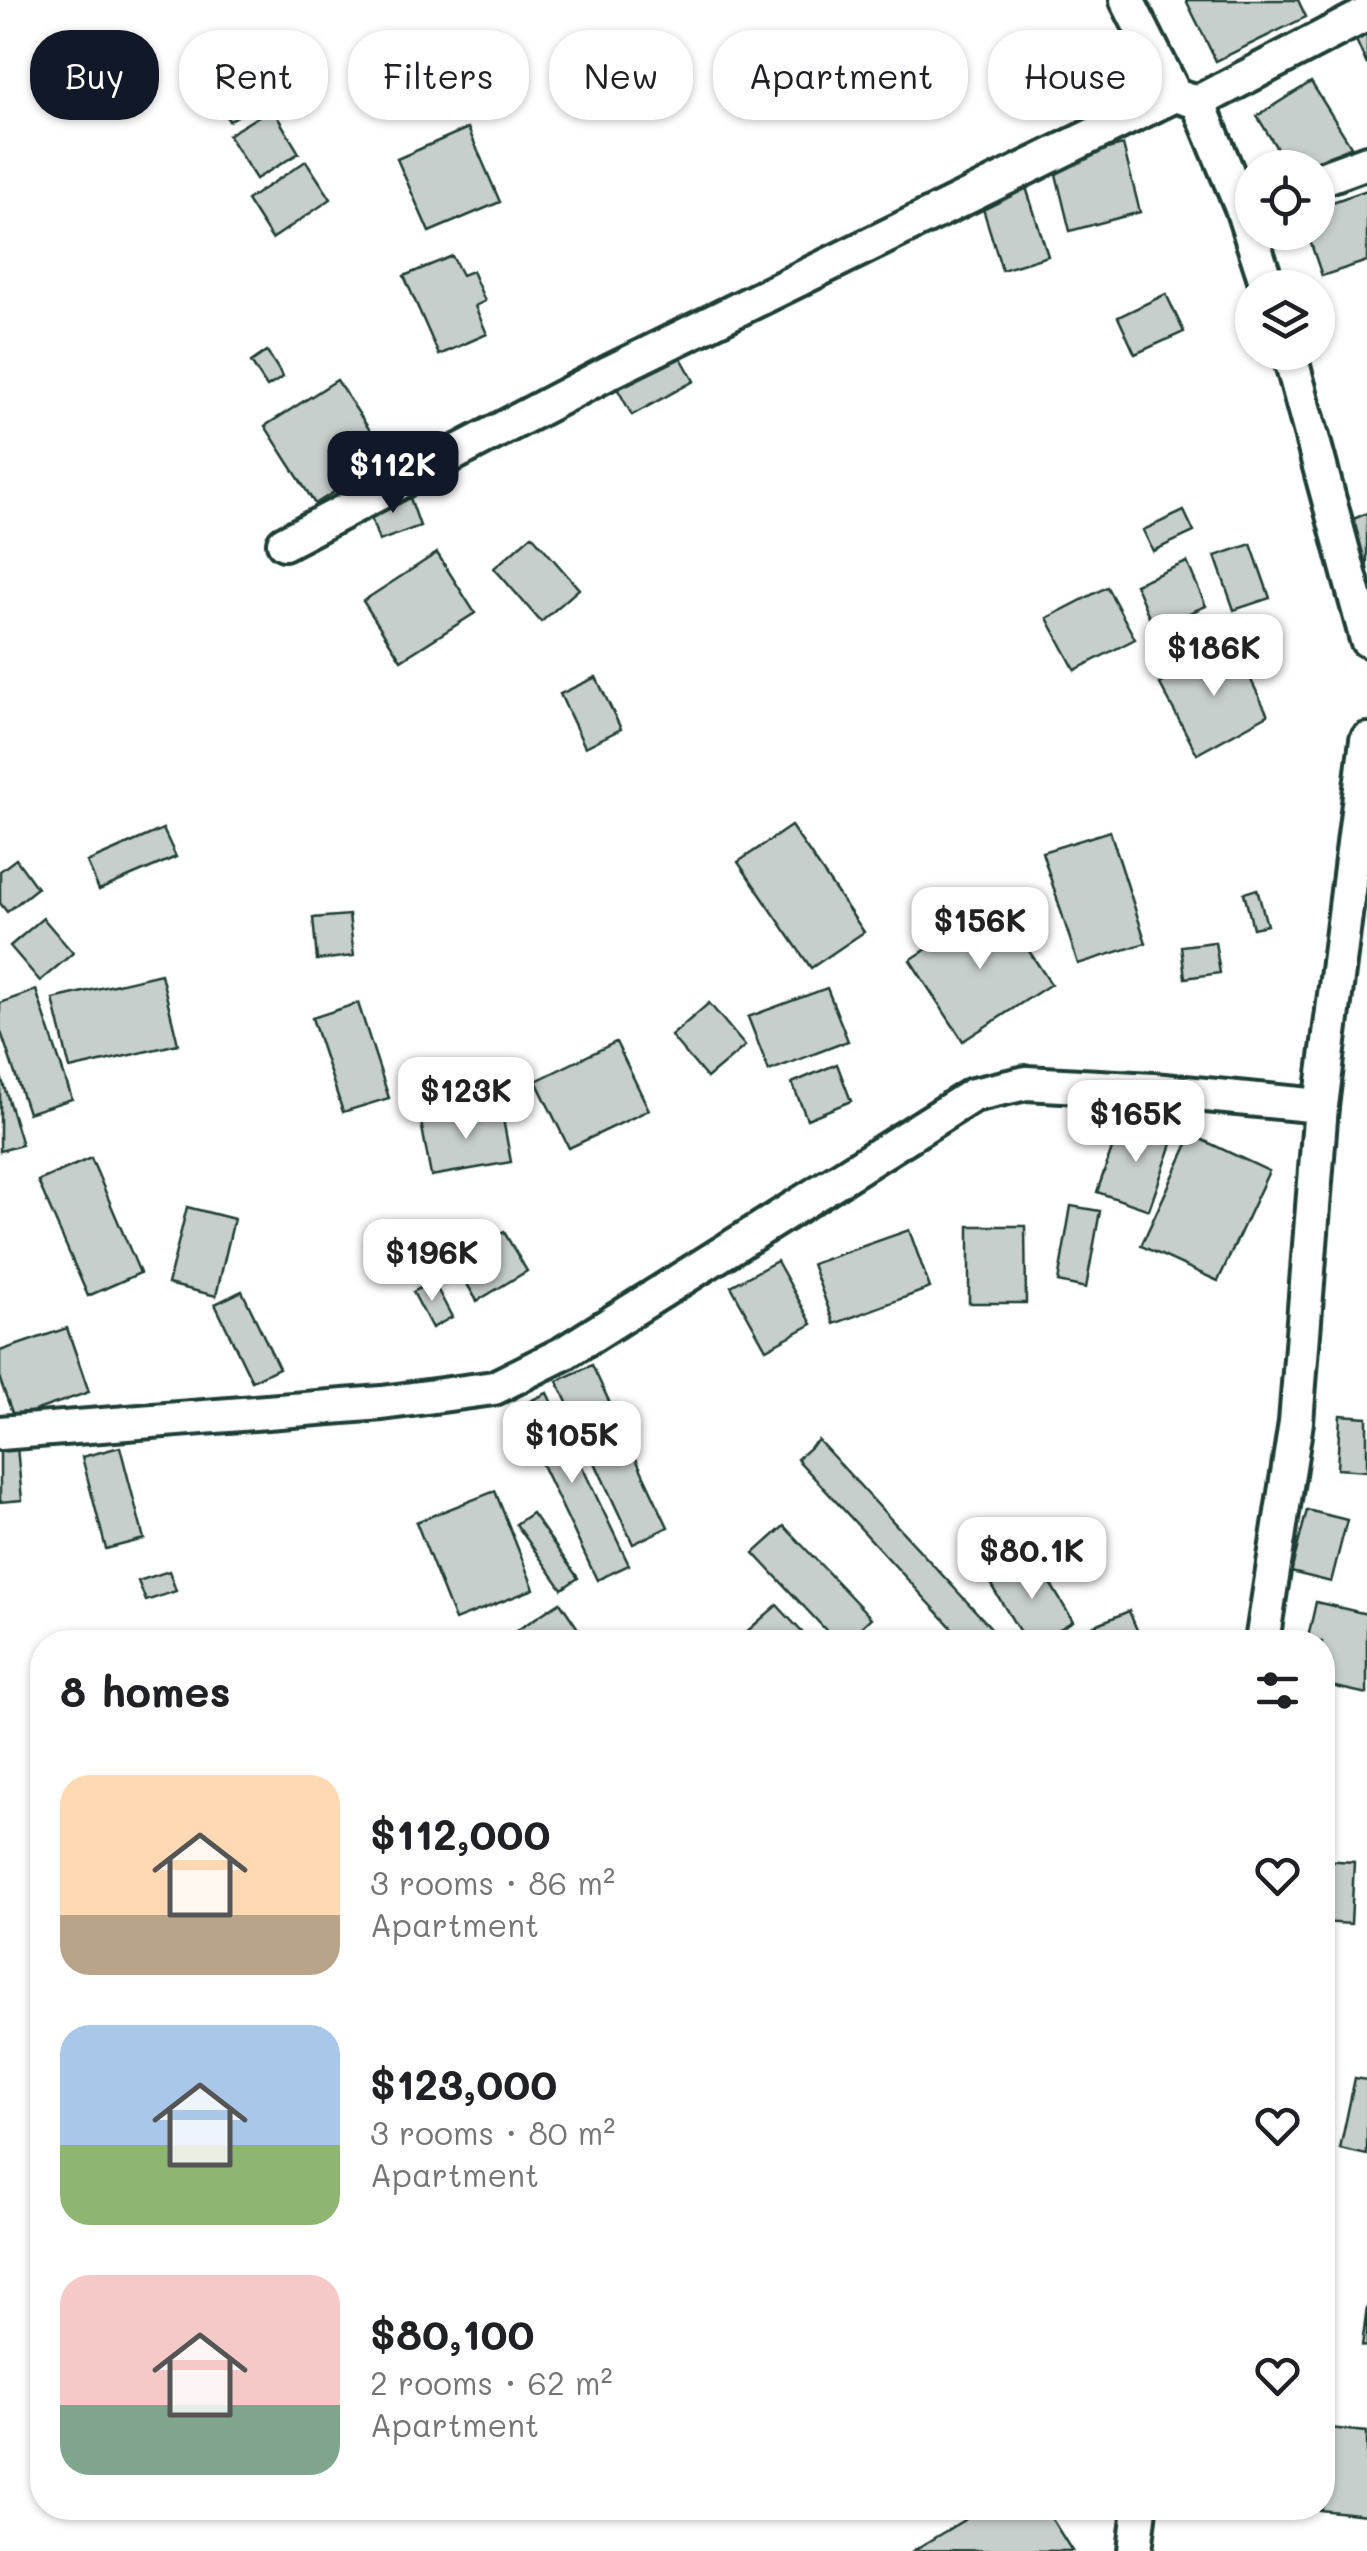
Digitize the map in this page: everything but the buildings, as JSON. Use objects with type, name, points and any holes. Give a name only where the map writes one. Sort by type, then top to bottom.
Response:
[{"type":"street","points":[[1127,0],[1235,185]]},
{"type":"street","points":[[284,543],[610,372],[1367,14]]},
{"type":"street","points":[[1335,174],[1367,162]]},
{"type":"street","points":[[1294,370],[1367,640]]},
{"type":"street","points":[[1264,1630],[1296,1422],[1322,1106],[1367,740]]},
{"type":"street","points":[[0,1433],[382,1403],[494,1388],[564,1353],[973,1095],[1026,1083],[1322,1106]]},
{"type":"street","points":[[1135,2551],[1139,2520]]}]
